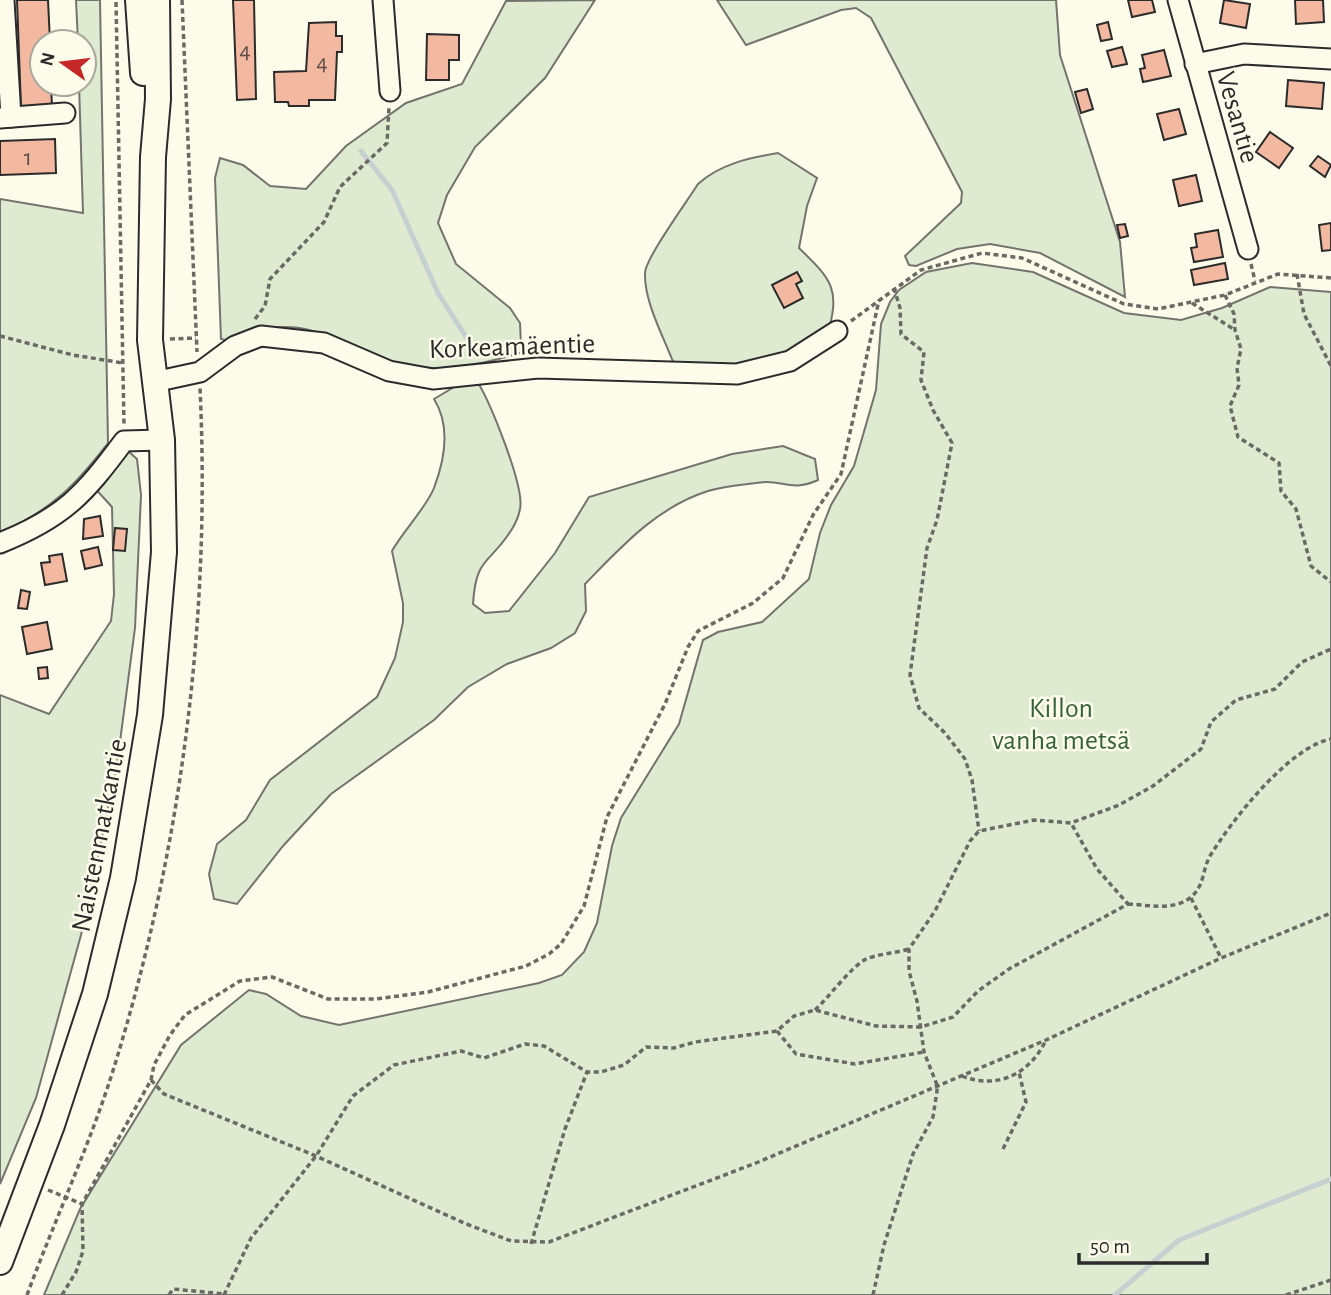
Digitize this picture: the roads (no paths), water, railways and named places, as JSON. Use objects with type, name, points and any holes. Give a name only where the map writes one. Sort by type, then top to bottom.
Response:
[{"type":"main road","name":"Naistenmatkantie","points":[[0,1262],[74,1063],[95,994],[124,878],[150,715],[164,552],[153,158],[138,0]]},
{"type":"main road","name":"Naistenmatkantie","points":[[153,158],[158,99],[157,0]]},
{"type":"main road","name":"Naistenmatkantie","points":[[0,1249],[13,1225]]},
{"type":"street","points":[[4,0],[5,117],[65,113]]},
{"type":"street","points":[[383,0],[390,91]]},
{"type":"street","name":"Vesantie","points":[[1178,0],[1248,249]]},
{"type":"street","points":[[1195,64],[1244,54],[1331,59]]},
{"type":"street","name":"Korkeamäentie","points":[[161,382],[200,372],[235,346],[261,337],[324,343],[389,371],[433,379],[538,368],[737,374],[790,361],[837,331]]},
{"type":"street","points":[[0,543],[43,525],[61,513],[83,493],[124,440],[162,440]]},
{"type":"waterway","points":[[361,151],[392,190],[438,293],[468,340]]},
{"type":"waterway","points":[[1115,1295],[1179,1240],[1331,1179]]},
{"type":"park label","name":"Killon vanha metsä","points":[[1061,723]]}]
